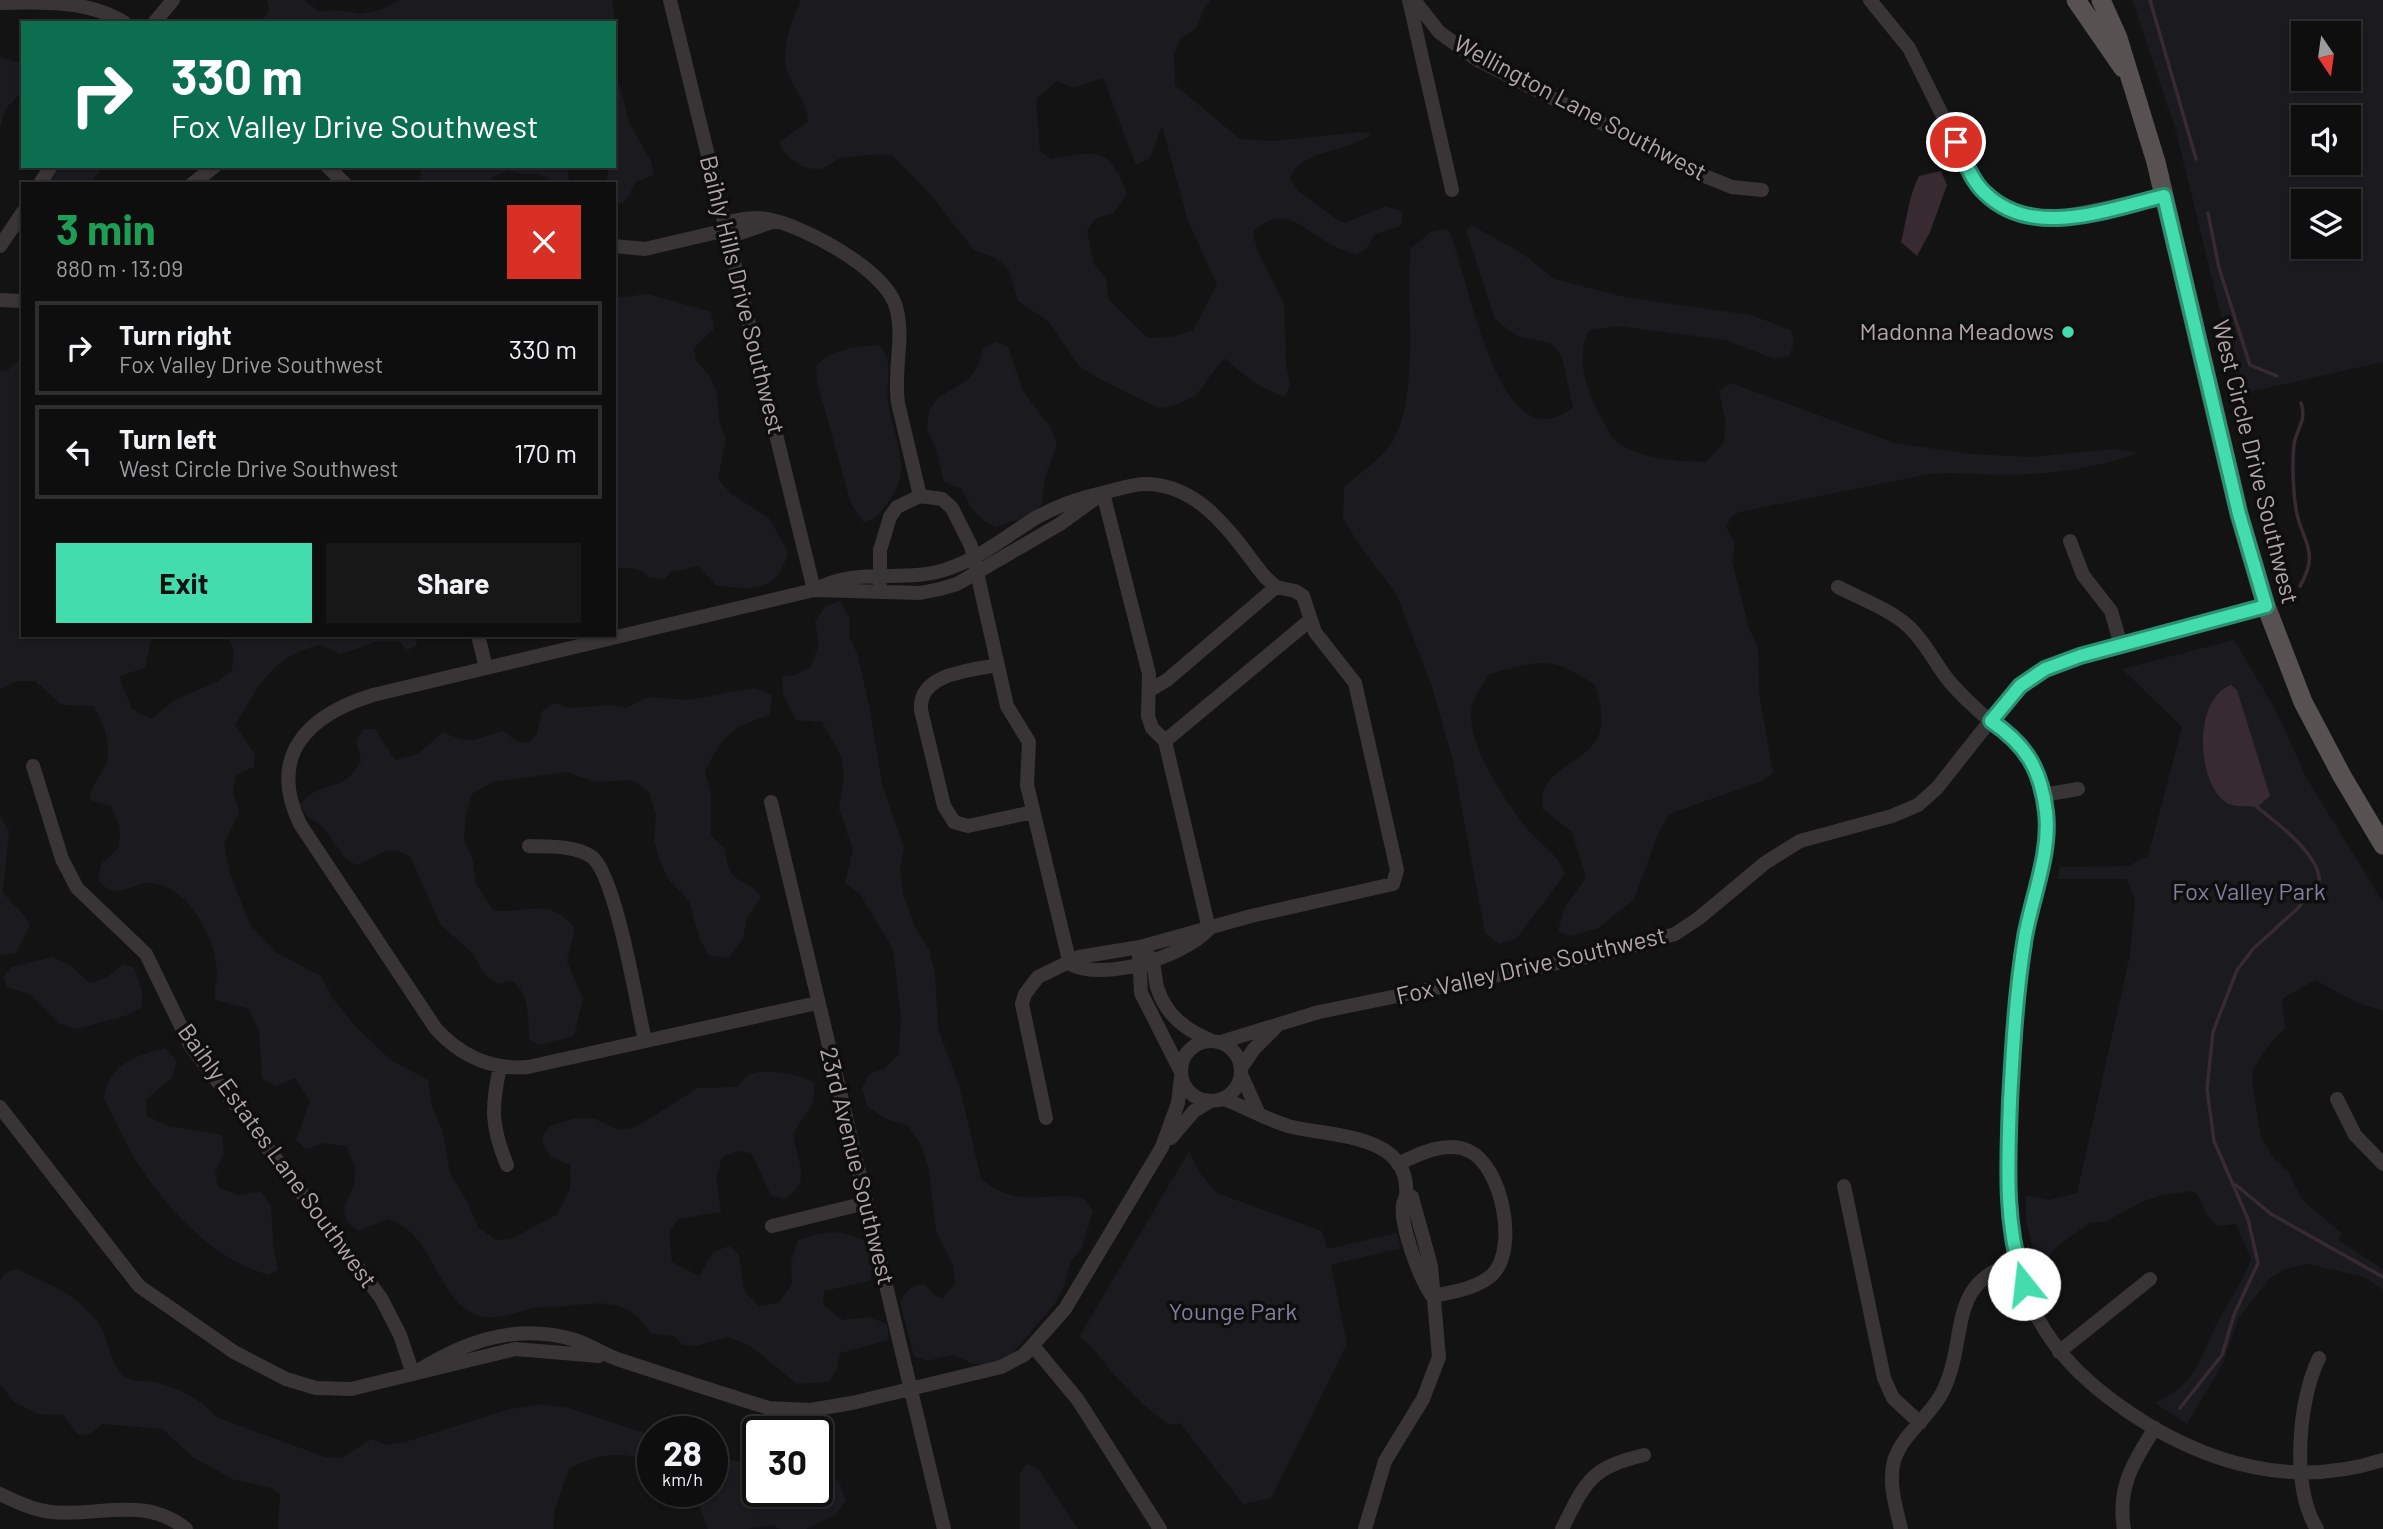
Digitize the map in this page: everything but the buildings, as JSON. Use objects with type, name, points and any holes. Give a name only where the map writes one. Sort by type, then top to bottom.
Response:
[{"type":"main road","name":"West Circle Drive Southwest","points":[[2076,0],[2127,73]]},
{"type":"main road","name":"West Circle Drive Southwest","points":[[2101,0],[2118,38],[2164,196],[2239,514],[2266,606],[2308,711],[2383,845]]},
{"type":"street","points":[[156,21],[173,0]]},
{"type":"street","name":"Baihly Hills Drive Southwest","points":[[670,0],[814,590]]},
{"type":"street","points":[[1409,0],[1452,190]]},
{"type":"street","name":"Wellington Lane Southwest","points":[[1414,0],[1439,32],[1476,59],[1707,177],[1732,187],[1762,190]]},
{"type":"street","points":[[1870,0],[1909,48],[1971,173],[1985,193],[2001,205],[2035,218],[2055,218],[2164,196]]},
{"type":"street","points":[[0,3],[75,4],[97,8],[121,21]]},
{"type":"street","points":[[195,182],[212,168]]},
{"type":"street","points":[[329,168],[343,182]]},
{"type":"street","points":[[0,246],[21,215]]},
{"type":"street","points":[[616,246],[645,249],[726,230],[754,217],[775,221],[813,237],[867,268],[888,288],[900,322],[896,396],[920,496]]},
{"type":"street","points":[[0,300],[21,301]]},
{"type":"street","points":[[814,590],[832,580],[878,575],[921,575],[975,566],[1060,524],[1103,493],[1147,484],[1191,496],[1217,518],[1276,587],[1295,591],[1303,596],[1308,604],[1310,621],[1359,691],[1396,880],[1394,884],[1251,916],[1140,947],[1079,957],[1070,964],[1038,977],[1025,993],[1023,1004],[1046,1118]]},
{"type":"street","points":[[1103,493],[1149,674],[1148,716],[1153,728],[1165,741],[1209,929]]},
{"type":"street","points":[[882,591],[878,575],[880,550],[890,517],[897,508],[920,496],[942,499],[952,508],[975,566],[1007,706],[1029,742],[1027,785],[1070,964],[1082,971],[1145,962],[1195,943],[1209,929]]},
{"type":"street","points":[[2070,541],[2083,575],[2111,611],[2121,645]]},
{"type":"street","points":[[616,636],[814,590],[920,593],[957,584],[975,566]]},
{"type":"street","points":[[1150,690],[1167,680],[1276,587]]},
{"type":"street","points":[[1838,587],[1909,627],[1949,680],[2026,750],[2043,795],[2046,837],[2022,955],[2012,1066],[2007,1186],[2017,1262],[2037,1317],[2059,1352],[2094,1388],[2155,1428],[2227,1462],[2256,1469],[2302,1473],[2338,1470],[2383,1460]]},
{"type":"street","name":"Fox Valley Drive Southwest","points":[[1216,1042],[1320,1012],[1645,944],[1675,934],[1699,918],[1765,863],[1800,841],[1892,816],[1918,805],[1937,788],[2009,696],[2032,676],[2069,660],[2266,606]]},
{"type":"street","points":[[1165,741],[1310,621]]},
{"type":"street","points":[[478,637],[486,667]]},
{"type":"street","points":[[614,637],[360,699],[317,722],[296,746],[289,761],[287,788],[295,815],[436,1029],[466,1055],[500,1067],[543,1065],[817,1003]]},
{"type":"street","points":[[997,665],[934,681],[922,694],[921,710],[944,806],[954,822],[968,826],[1033,812]]},
{"type":"street","name":"Baihly Estates Lane Southwest","points":[[33,766],[62,859],[72,882],[146,954],[190,1045],[380,1298],[400,1335],[413,1374]]},
{"type":"street","points":[[2043,795],[2078,789]]},
{"type":"street","name":"23rd Avenue Southwest","points":[[771,802],[944,1529]]},
{"type":"street","points":[[529,846],[580,851],[592,857],[600,867],[611,895],[645,1041]]},
{"type":"street","points":[[1140,947],[1157,988],[1176,1021],[1234,1052],[1258,1112]]},
{"type":"street","points":[[1145,962],[1141,993],[1191,1094],[1258,1112],[1292,1127],[1377,1145],[1398,1164],[1406,1195],[1412,1197],[1417,1208],[1431,1266],[1432,1296],[1440,1347],[1436,1369],[1423,1399],[1385,1461],[1365,1529]]},
{"type":"street","name":"Fox Valley Drive Southwest","points":[[1241,1071],[1254,1049],[1280,1023]]},
{"type":"street","points":[[1162,1147],[1178,1103],[1182,1060],[1194,1046],[1216,1042]]},
{"type":"street","points":[[500,1067],[492,1115],[496,1139],[507,1165]]},
{"type":"street","points":[[0,1107],[139,1286],[234,1352],[286,1379],[316,1388],[365,1387],[515,1349],[562,1350],[611,1357],[769,1408],[789,1410],[831,1407],[1001,1367],[1034,1347],[1065,1309],[1162,1147],[1194,1111],[1217,1100],[1238,1084],[1241,1071]]},
{"type":"street","points":[[2337,1099],[2355,1135],[2383,1164]]},
{"type":"street","points":[[1398,1164],[1428,1151],[1467,1149],[1485,1162],[1495,1182],[1506,1230],[1506,1242],[1499,1266],[1481,1282],[1432,1296]]},
{"type":"street","points":[[1844,1186],[1884,1378],[1893,1398],[1920,1423]]},
{"type":"street","points":[[772,1226],[866,1203]]},
{"type":"street","points":[[1901,1529],[1892,1486],[1897,1453],[1936,1403],[1948,1381],[1964,1306],[1974,1287],[1992,1271],[2017,1262]]},
{"type":"street","points":[[2059,1352],[2150,1279]]},
{"type":"street","points":[[1034,1347],[1078,1400],[1160,1529]]},
{"type":"street","points":[[2317,1529],[2305,1505],[2302,1473],[2304,1399],[2309,1379],[2319,1358]]},
{"type":"street","points":[[2124,1529],[2122,1501],[2126,1477],[2155,1428]]},
{"type":"street","points":[[1562,1529],[1583,1490],[1597,1471],[1613,1463],[1644,1455]]},
{"type":"street","points":[[0,1494],[52,1512],[146,1509],[168,1517],[186,1529]]},
{"type":"green space","points":[[267,0],[304,0],[320,12],[334,10],[367,13],[400,0],[612,0],[615,21],[262,21],[269,10]]},
{"type":"green space","points":[[799,0],[1211,0],[1204,8],[1197,27],[1180,39],[1174,54],[1175,85],[1240,139],[1273,141],[1362,132],[1372,134],[1351,145],[1304,161],[1290,178],[1298,191],[1339,221],[1345,223],[1385,206],[1403,212],[1401,226],[1375,234],[1366,249],[1355,255],[1328,243],[1298,223],[1282,218],[1273,219],[1253,231],[1257,250],[1284,304],[1286,365],[1290,384],[1285,397],[1260,385],[1224,358],[1196,395],[1176,405],[1158,408],[1079,366],[1048,321],[1018,301],[1009,270],[996,258],[974,250],[931,195],[892,155],[842,158],[816,169],[802,166],[785,153],[779,142],[808,122],[805,106],[789,77],[785,61],[789,31]],"holes":[[[1103,78],[1136,165],[1150,158],[1162,126],[1187,218],[1217,285],[1193,330],[1173,337],[1148,338],[1108,299],[1107,280],[1094,264],[1087,231],[1096,218],[1114,213],[1127,193],[1113,166],[1099,155],[1080,154],[1051,159],[1040,151],[1036,99],[1057,81],[1074,88]]]},
{"type":"green space","points":[[2132,0],[2383,0],[2383,362],[2240,394],[2176,131]]},
{"type":"green space","points":[[0,57],[21,63],[21,93],[6,108],[0,128]]},
{"type":"green space","points":[[616,83],[620,86],[629,122],[651,161],[654,175],[636,182],[624,203],[616,203],[616,182],[606,182],[609,168],[616,168]]},
{"type":"green space","points":[[59,168],[102,168],[91,182],[51,182]]},
{"type":"green space","points":[[421,168],[568,168],[569,182],[556,182],[541,175],[520,174],[508,170],[491,178],[490,182],[420,182]]},
{"type":"green space","points":[[1473,226],[1523,254],[1554,279],[1629,298],[1751,315],[1791,330],[1794,343],[1789,356],[1774,359],[1726,340],[1617,326],[1590,330],[1583,353],[1589,392],[1614,440],[1638,453],[1672,460],[1706,462],[1724,442],[1725,419],[1719,391],[1731,383],[1894,443],[1972,454],[2031,457],[2114,449],[2139,453],[2073,470],[2046,473],[1929,474],[1739,512],[1730,518],[1726,527],[1735,543],[1732,561],[1749,628],[1758,648],[1759,693],[1773,773],[1762,781],[1669,814],[1657,836],[1634,900],[1598,928],[1571,936],[1558,932],[1564,908],[1586,878],[1572,832],[1543,809],[1546,785],[1590,748],[1600,732],[1602,719],[1595,685],[1555,664],[1533,664],[1489,674],[1473,702],[1471,717],[1480,753],[1499,789],[1531,833],[1554,855],[1565,874],[1516,939],[1499,944],[1485,933],[1452,757],[1431,684],[1396,593],[1361,548],[1343,518],[1344,487],[1388,448],[1399,429],[1409,380],[1411,248],[1431,232],[1448,229],[1489,356],[1505,389],[1524,411],[1547,419],[1573,407],[1562,357],[1551,343],[1517,336],[1495,319],[1466,230]]},
{"type":"green space","points":[[649,294],[711,312],[714,329],[694,348],[696,361],[709,375],[717,393],[719,420],[726,439],[718,479],[731,494],[769,518],[788,552],[778,575],[770,582],[752,588],[716,585],[698,566],[671,572],[664,579],[650,578],[634,569],[616,569],[616,298]]},
{"type":"green space","points":[[997,342],[1008,347],[1023,391],[1051,428],[1057,445],[1045,478],[1042,504],[1032,515],[996,527],[975,512],[962,489],[944,482],[936,449],[927,429],[929,410],[938,398],[970,378],[979,364],[983,348]]},
{"type":"green space","points":[[879,345],[887,358],[887,393],[900,454],[900,478],[896,490],[878,515],[864,522],[851,504],[817,382],[816,366],[838,352]]},
{"type":"green space","points":[[21,360],[21,637],[149,637],[151,640],[145,668],[119,676],[132,709],[151,719],[178,698],[217,682],[232,670],[234,651],[229,637],[418,637],[416,646],[407,650],[399,641],[378,641],[341,654],[320,645],[289,657],[268,674],[235,725],[255,755],[254,767],[236,775],[233,791],[239,813],[224,844],[230,874],[251,927],[277,953],[321,976],[333,999],[357,1028],[391,1060],[428,1080],[432,1107],[442,1129],[450,1173],[469,1205],[478,1227],[496,1240],[511,1239],[558,1214],[570,1188],[571,1165],[555,1159],[545,1149],[542,1137],[550,1126],[576,1118],[595,1119],[619,1130],[636,1127],[698,1088],[737,1087],[747,1076],[764,1072],[801,1077],[815,1083],[813,1102],[793,1134],[801,1171],[798,1186],[784,1199],[771,1195],[751,1153],[736,1151],[722,1158],[716,1178],[721,1212],[678,1219],[669,1233],[672,1262],[699,1276],[713,1252],[729,1246],[739,1255],[744,1291],[759,1306],[779,1303],[792,1284],[791,1262],[798,1240],[819,1234],[843,1233],[871,1245],[874,1265],[870,1281],[824,1291],[823,1305],[843,1320],[869,1317],[887,1324],[889,1340],[840,1353],[837,1369],[829,1382],[797,1384],[749,1345],[728,1337],[697,1346],[683,1345],[674,1336],[651,1334],[634,1314],[614,1305],[542,1307],[504,1316],[486,1317],[470,1311],[457,1301],[418,1240],[405,1228],[388,1219],[358,1231],[349,1223],[344,1209],[355,1181],[355,1172],[347,1146],[324,1143],[306,1149],[296,1140],[310,1101],[295,1078],[275,1086],[262,1078],[259,1031],[249,1009],[216,1000],[217,970],[214,953],[207,932],[196,913],[181,897],[162,886],[144,883],[119,891],[105,887],[98,880],[101,864],[119,847],[120,828],[111,806],[90,800],[108,754],[104,729],[94,706],[62,705],[35,681],[17,681],[0,689],[0,370],[7,371]]},
{"type":"green space","points":[[840,601],[849,617],[849,636],[858,656],[882,784],[904,848],[900,868],[903,894],[916,929],[929,949],[935,974],[938,1029],[959,1085],[981,1178],[994,1188],[1018,1197],[1083,1198],[1093,1211],[1081,1250],[1071,1260],[1065,1284],[1055,1304],[1007,1359],[989,1365],[974,1364],[952,1355],[927,1361],[914,1356],[900,1303],[912,1287],[925,1284],[934,1295],[942,1299],[955,1283],[953,1265],[936,1231],[929,1171],[922,1146],[907,1125],[886,1119],[867,1106],[862,1088],[869,1074],[884,1069],[899,1054],[901,1017],[893,949],[859,893],[845,883],[853,850],[839,808],[844,777],[841,756],[822,722],[796,720],[783,694],[782,676],[795,675],[811,667],[819,644],[815,621],[826,606]]},
{"type":"green space","name":"Fox Valley Park","points":[[2234,640],[2275,709],[2307,779],[2383,902],[2383,1011],[2358,1003],[2315,980],[2282,999],[2285,1028],[2264,1051],[2253,1071],[2252,1082],[2261,1137],[2273,1157],[2288,1172],[2303,1201],[2342,1233],[2338,1240],[2383,1269],[2383,1290],[2364,1277],[2307,1264],[2285,1269],[2269,1279],[2239,1318],[2222,1365],[2187,1424],[2155,1403],[2182,1386],[2197,1367],[2248,1267],[2251,1259],[2236,1224],[2217,1226],[2207,1215],[2197,1194],[2192,1191],[2163,1195],[2141,1202],[2105,1222],[2091,1222],[2056,1247],[2039,1271],[2026,1221],[2026,1195],[2049,1200],[2077,1193],[2130,955],[2135,901],[2127,879],[2057,879],[2060,867],[2128,866],[2148,856],[2182,727],[2122,669]]},
{"type":"green space","points":[[755,688],[772,695],[770,715],[746,724],[723,740],[705,771],[711,795],[711,836],[725,849],[730,871],[734,876],[761,897],[747,917],[743,939],[728,958],[709,955],[700,940],[689,901],[669,880],[660,861],[654,841],[656,815],[649,791],[631,780],[595,782],[567,772],[492,782],[472,794],[465,819],[464,840],[473,860],[476,884],[493,910],[547,909],[556,912],[575,929],[567,961],[583,999],[574,1036],[538,1045],[529,1039],[527,1006],[522,992],[511,980],[498,984],[485,975],[474,955],[440,924],[410,856],[401,852],[382,852],[357,865],[346,859],[321,825],[306,815],[300,805],[316,791],[347,779],[354,771],[361,760],[356,741],[363,729],[375,729],[395,760],[418,754],[443,732],[468,740],[503,731],[518,742],[528,743],[537,734],[542,711],[554,703],[571,708],[612,705],[626,708],[648,697],[688,700]]},
{"type":"green space","points":[[0,816],[9,831],[3,892],[30,925],[16,953],[0,955]]},
{"type":"green space","points":[[52,957],[70,965],[90,983],[106,978],[123,964],[134,967],[142,991],[142,1007],[125,1016],[77,1029],[60,1024],[31,995],[7,987],[3,977],[12,967]]},
{"type":"green space","points":[[165,1048],[177,1061],[172,1078],[146,1099],[147,1116],[168,1126],[222,1135],[224,1153],[215,1173],[218,1187],[238,1195],[260,1192],[271,1205],[273,1245],[278,1270],[269,1275],[231,1259],[213,1247],[167,1203],[137,1162],[104,1099],[111,1078],[125,1063]]},
{"type":"green space","name":"Younge Park","points":[[1189,1151],[1200,1173],[1217,1193],[1322,1231],[1327,1249],[1397,1233],[1401,1248],[1331,1265],[1347,1344],[1271,1498],[1243,1504],[1180,1423],[1170,1425],[1152,1412],[1120,1381],[1091,1346],[1079,1337]]},
{"type":"green space","points":[[17,1269],[78,1302],[97,1321],[114,1362],[123,1375],[133,1380],[149,1381],[179,1390],[203,1404],[216,1417],[325,1457],[342,1458],[372,1439],[386,1445],[405,1442],[510,1409],[543,1404],[569,1408],[637,1431],[637,1457],[610,1455],[569,1469],[555,1509],[553,1529],[278,1529],[280,1495],[272,1488],[232,1479],[194,1458],[162,1429],[102,1424],[91,1434],[78,1435],[63,1415],[38,1414],[14,1402],[0,1384],[0,1280],[5,1273]]},
{"type":"green space","points":[[728,1459],[742,1462],[742,1507],[833,1507],[833,1479],[839,1481],[846,1501],[835,1515],[806,1529],[781,1529],[771,1525],[747,1529],[708,1529],[700,1507],[728,1507]]},
{"type":"green space","points":[[1026,1464],[1038,1469],[1078,1529],[1020,1529],[1020,1474]]},
{"type":"shaded area","points":[[1941,171],[1947,185],[1930,232],[1917,256],[1901,242],[1910,200],[1919,176]]},
{"type":"shaded area","points":[[2231,685],[2237,690],[2270,796],[2257,807],[2232,805],[2218,795],[2205,763],[2203,743],[2210,707],[2218,693]]},
{"type":"waterway","points":[[2150,0],[2196,159]]},
{"type":"waterway","points":[[2208,213],[2219,268],[2250,365],[2277,376]]},
{"type":"waterway","points":[[2300,586],[2309,563],[2308,546],[2298,520],[2294,485],[2294,444],[2302,419],[2301,403]]},
{"type":"waterway","points":[[2180,1408],[2222,1355],[2234,1315],[2258,1263],[2248,1219],[2214,1141],[2207,1089],[2213,1032],[2237,970],[2253,949],[2297,909],[2319,883],[2314,862],[2306,851],[2286,830],[2257,807]]},
{"type":"waterway","points":[[2236,1185],[2271,1214],[2383,1277]]},
{"type":"place","name":"Madonna Meadows","points":[[2068,332]]},
{"type":"route","points":[[1956,142],[1971,173],[1985,193],[2001,205],[2035,218],[2084,214],[2164,196],[2239,514],[2266,606],[2190,629],[2080,656],[2045,669],[2032,676],[2009,696],[1991,721],[2026,750],[2043,795],[2046,814],[2046,837],[2022,955],[2012,1066],[2007,1201],[2014,1250],[2024,1284]]}]
